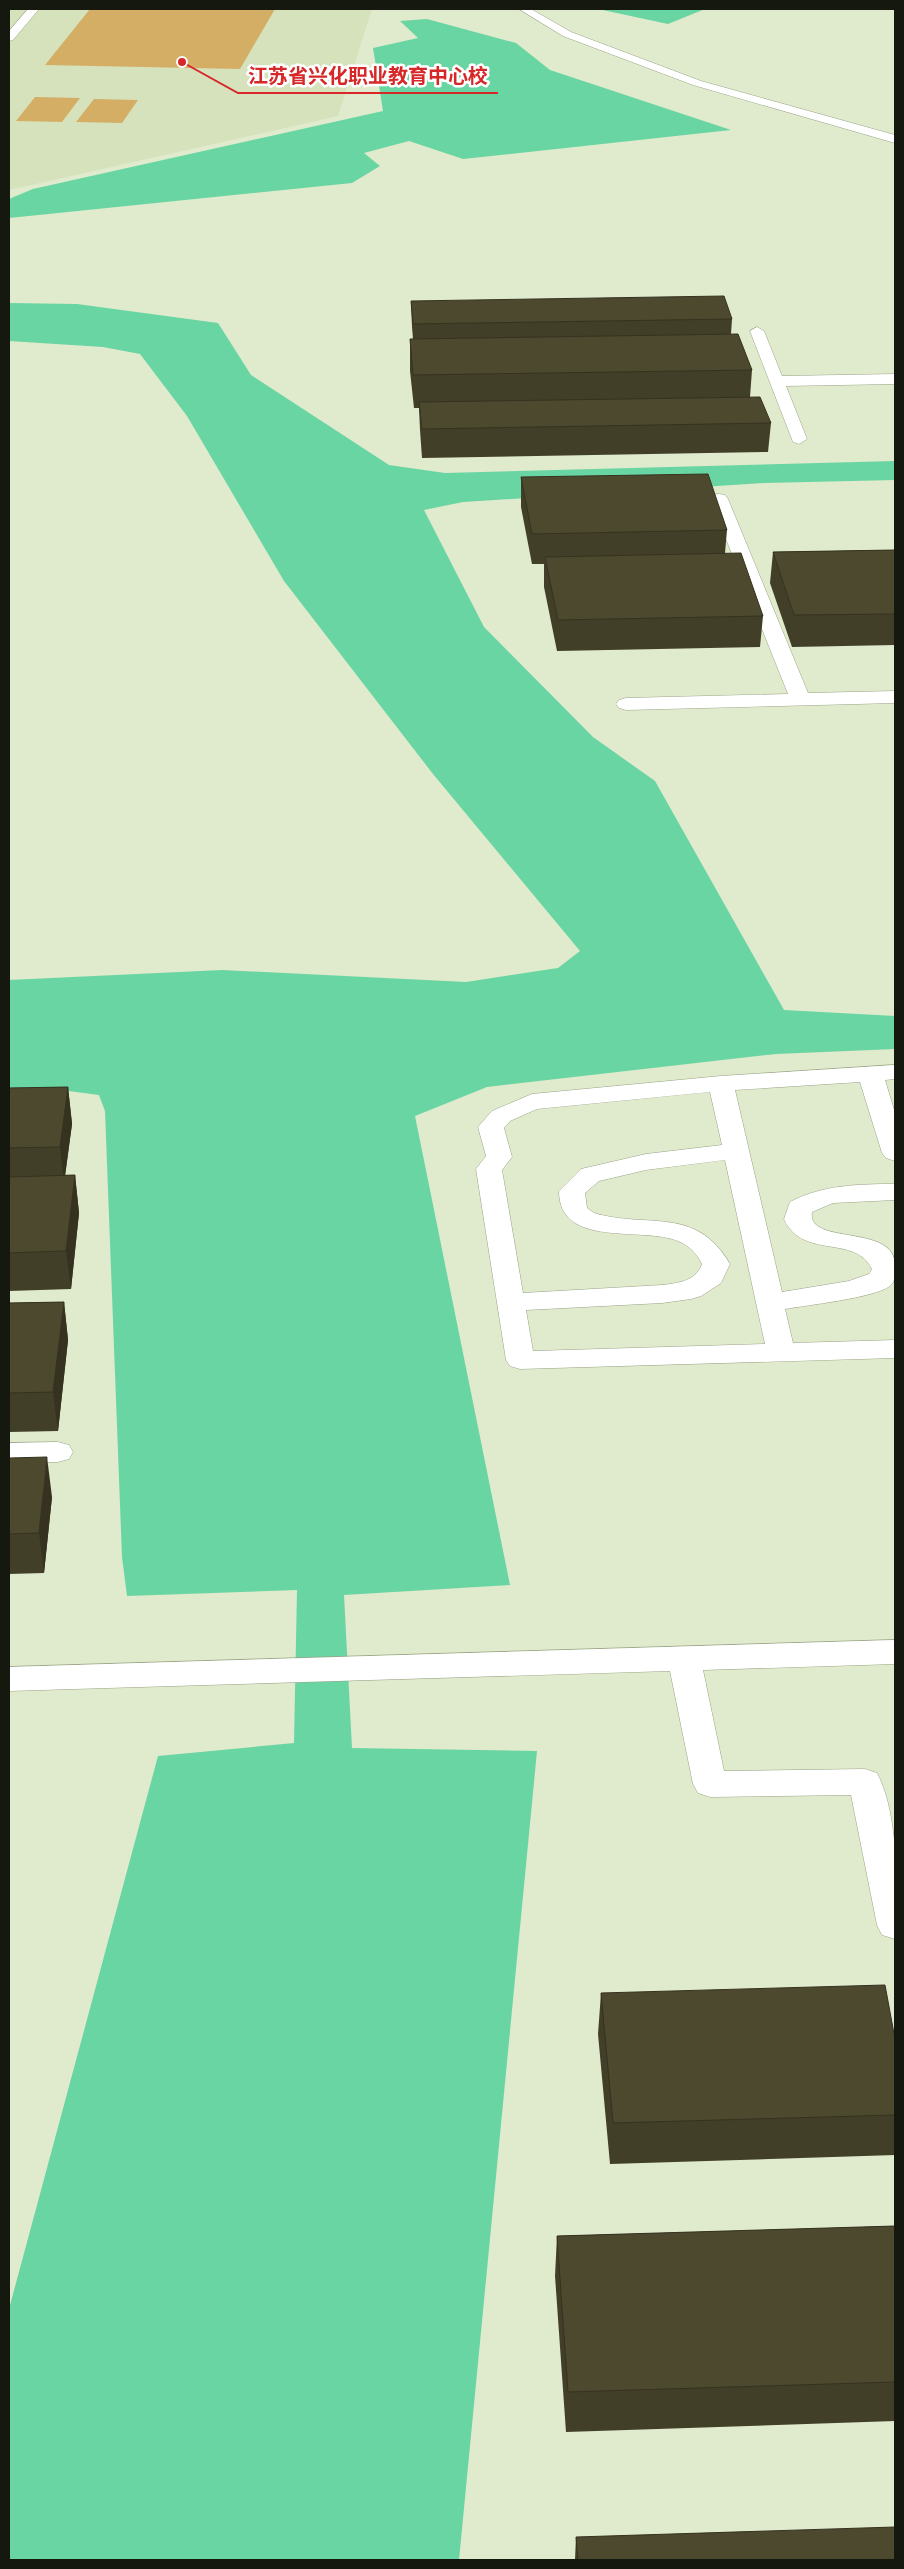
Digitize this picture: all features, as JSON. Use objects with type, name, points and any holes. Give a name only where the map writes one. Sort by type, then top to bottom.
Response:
[{"type":"street","points":[[9,38],[34,9]]},
{"type":"street","points":[[524,9],[567,34],[697,83],[895,139]]},
{"type":"street","points":[[757,331],[799,439]]},
{"type":"street","points":[[776,381],[895,379]]},
{"type":"street","points":[[719,499],[800,699]]},
{"type":"street","points":[[729,572],[748,572]]},
{"type":"street","points":[[626,704],[895,697]]},
{"type":"street","points":[[895,1072],[721,1083],[532,1102],[501,1116],[492,1128],[499,1157],[489,1169],[520,1360],[895,1348]]},
{"type":"street","points":[[870,1073],[895,1153]]},
{"type":"street","points":[[721,1083],[781,1352]]},
{"type":"street","points":[[511,1302],[662,1294],[691,1290],[711,1277],[716,1264],[708,1248],[686,1234],[599,1222],[578,1214],[572,1203],[572,1190],[590,1175],[646,1162],[736,1151]]},
{"type":"street","points":[[770,1303],[854,1289],[880,1280],[886,1269],[882,1257],[866,1246],[821,1237],[802,1228],[797,1219],[799,1208],[812,1199],[835,1195],[895,1192]]},
{"type":"street","points":[[9,1453],[58,1452]]},
{"type":"street","points":[[9,1679],[895,1652]]},
{"type":"street","points":[[684,1658],[710,1784],[865,1782],[895,1925]]},
{"type":"shaded area","points":[[9,9],[372,9],[338,116],[9,190]]},
{"type":"shaded area","points":[[90,9],[275,9],[240,69],[45,65]]},
{"type":"shaded area","points":[[598,9],[705,9],[668,24]]},
{"type":"shaded area","points":[[427,19],[516,43],[550,70],[731,130],[463,159],[409,141],[364,153],[380,166],[352,183],[9,218],[9,199],[33,189],[383,111],[373,48],[418,38],[400,21]]},
{"type":"shaded area","points":[[35,97],[80,98],[62,122],[16,121]]},
{"type":"shaded area","points":[[94,99],[138,100],[122,123],[76,122]]},
{"type":"shaded area","points":[[9,303],[77,304],[218,323],[251,375],[389,465],[445,473],[895,461],[895,480],[765,483],[463,502],[424,510],[484,627],[593,737],[655,781],[784,1010],[895,1016],[895,1049],[776,1054],[487,1087],[415,1116],[510,1585],[344,1595],[352,1748],[537,1751],[459,2560],[9,2560],[9,2309],[158,1756],[294,1743],[297,1590],[127,1596],[122,1557],[105,1111],[99,1095],[61,1090],[9,1090],[9,980],[222,970],[466,982],[558,968],[580,951],[433,774],[284,581],[187,416],[140,354],[103,347],[9,341]]},
{"type":"building","points":[[724,296],[732,319],[413,324],[411,301]]},
{"type":"building","points":[[738,334],[752,370],[413,375],[410,339]]},
{"type":"building","points":[[760,397],[771,423],[422,429],[419,402]]},
{"type":"building","points":[[708,474],[727,530],[532,534],[521,477]]},
{"type":"building","points":[[895,550],[895,614],[794,615],[773,552]]},
{"type":"building","points":[[741,553],[763,616],[558,620],[545,557]]},
{"type":"building","points":[[68,1087],[60,1147],[9,1148],[9,1088]]},
{"type":"building","points":[[75,1175],[66,1251],[9,1253],[9,1177]]},
{"type":"building","points":[[64,1302],[53,1392],[9,1393],[9,1303]]},
{"type":"building","points":[[47,1457],[39,1533],[9,1534],[9,1458]]},
{"type":"building","points":[[885,1985],[895,2039],[895,2115],[613,2123],[601,1993]]},
{"type":"building","points":[[895,2226],[895,2382],[568,2392],[557,2236]]},
{"type":"building","points":[[895,2527],[895,2560],[578,2560],[576,2537]]},
{"type":"place","name":"江苏省兴化职业教育中心校","points":[[182,62]]}]
